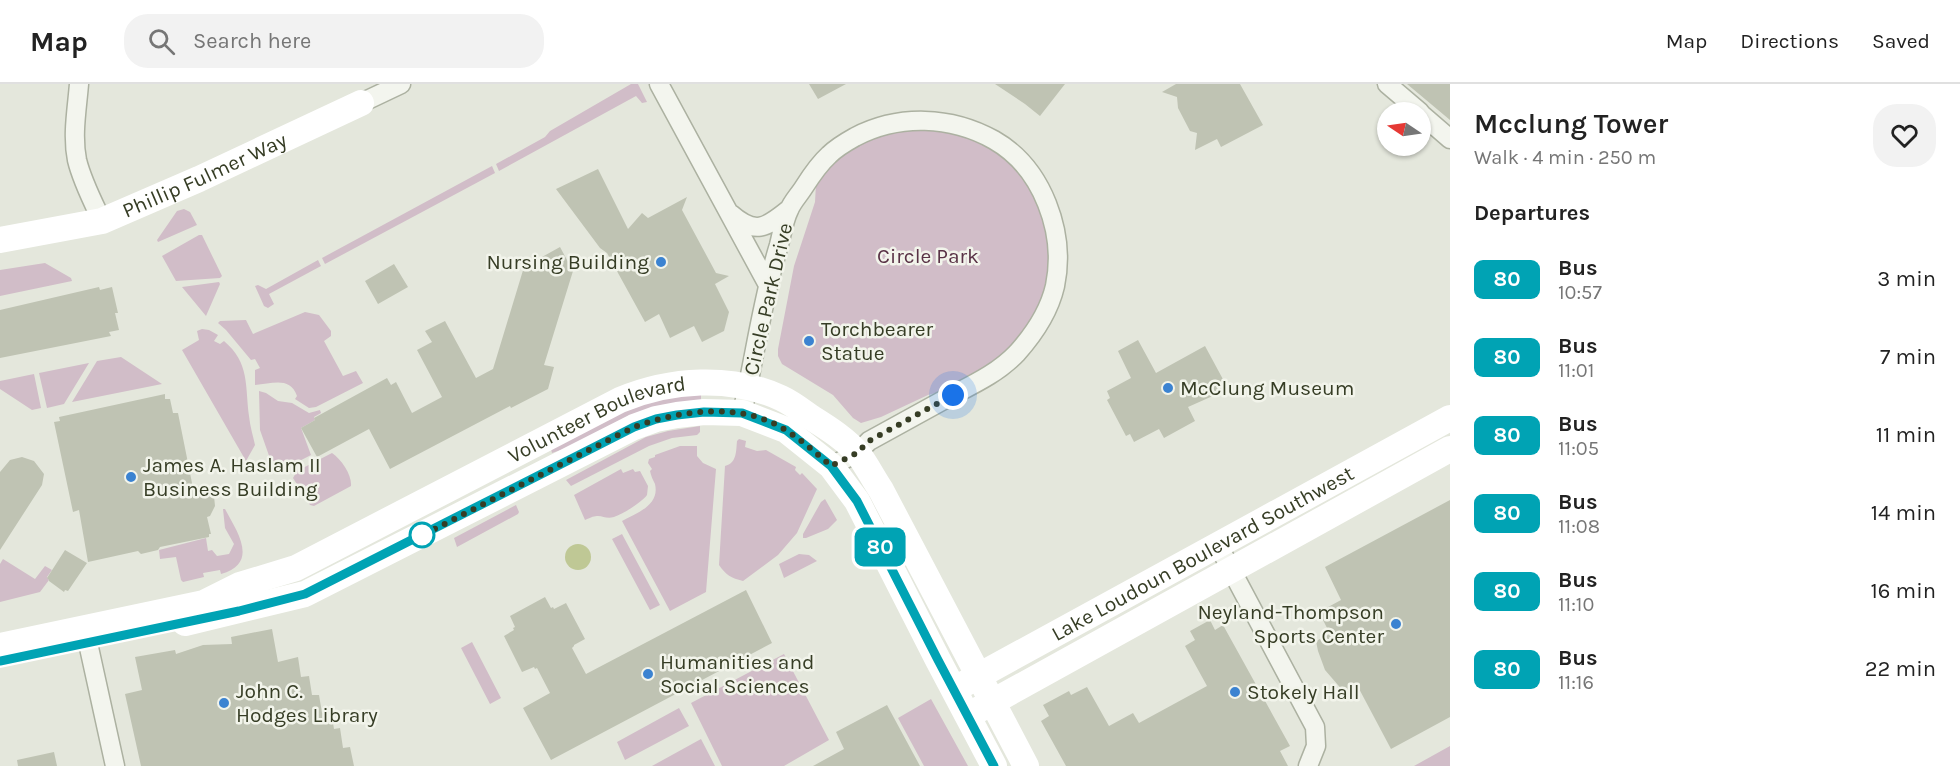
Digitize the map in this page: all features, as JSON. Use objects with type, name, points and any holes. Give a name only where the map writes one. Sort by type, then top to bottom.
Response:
[{"type":"street","points":[[80,84],[75,134],[78,161],[90,196],[102,221]]},
{"type":"street","name":"Phillip Fulmer Way","points":[[0,240],[102,221],[401,84]]},
{"type":"street","points":[[659,84],[768,285]]},
{"type":"street","points":[[1387,84],[1407,102]]},
{"type":"street","name":"Circle Park Drive","points":[[742,413],[768,285],[788,210],[829,154],[846,142],[886,124],[904,121],[945,123],[979,133],[996,141],[1008,150],[1035,179],[1052,218],[1057,242],[1058,266],[1046,312],[1029,339],[996,372],[869,441],[857,453],[831,466]]},
{"type":"street","points":[[1431,123],[1450,139]]},
{"type":"street","points":[[728,212],[742,224],[751,227],[772,223],[788,210]]},
{"type":"street","name":"Volunteer Boulevard","points":[[0,661],[204,603],[240,585],[296,568],[639,392],[705,382],[748,386],[782,398],[829,428],[857,453],[908,540],[1026,766]]},
{"type":"street","name":"Volunteer Boulevard","points":[[0,646],[86,636],[239,611],[305,594],[634,427],[677,415],[704,412],[742,413],[786,430],[831,466],[857,501],[994,766]]},
{"type":"street","name":"Lake Loudoun Boulevard Southwest","points":[[954,690],[1450,418]]},
{"type":"street","points":[[537,444],[549,470]]},
{"type":"street","name":"Lake Loudoun Boulevard Southwest","points":[[968,716],[1450,448]]},
{"type":"street","points":[[424,502],[437,527]]},
{"type":"street","points":[[877,541],[891,535],[908,540]]},
{"type":"street","points":[[1218,545],[1315,727],[1317,746],[1308,766]]},
{"type":"street","points":[[86,636],[115,766]]},
{"type":"green space","points":[[631,84],[638,84],[647,102],[642,103],[636,96],[499,171],[496,164]]},
{"type":"green space","name":"Circle Park","points":[[889,127],[969,131],[1018,166],[1053,234],[1046,298],[1012,352],[947,390],[928,395],[881,417],[861,423],[853,418],[833,395],[782,364],[778,356],[778,349],[794,266],[815,202],[816,184],[832,161],[849,147]]},
{"type":"green space","points":[[492,166],[495,173],[325,264],[322,258]]},
{"type":"green space","points":[[184,209],[190,212],[197,225],[158,242],[157,240],[177,211]]},
{"type":"green space","points":[[202,235],[222,276],[176,281],[162,256]]},
{"type":"green space","points":[[318,260],[321,266],[269,294],[274,304],[268,308],[264,306],[255,286],[266,289]]},
{"type":"green space","points":[[45,263],[71,278],[72,281],[0,296],[0,270]]},
{"type":"green space","points":[[219,282],[206,316],[182,287]]},
{"type":"green space","points":[[305,312],[319,315],[331,331],[331,336],[324,341],[343,376],[356,371],[363,383],[316,407],[309,408],[295,399],[297,396],[294,390],[285,383],[255,385],[255,370],[260,368],[255,359],[251,360],[218,323],[246,320],[253,334]]},
{"type":"green space","points":[[202,329],[218,335],[214,341],[220,344],[224,341],[232,349],[242,366],[249,420],[255,445],[246,461],[182,350],[199,340],[197,331]]},
{"type":"green space","points":[[121,357],[162,384],[72,402],[97,361]]},
{"type":"green space","points":[[89,363],[64,404],[47,408],[39,373]]},
{"type":"green space","points":[[34,374],[41,408],[32,410],[0,389],[0,381]]},
{"type":"green space","points":[[259,391],[278,401],[292,403],[309,413],[320,410],[321,413],[314,417],[315,420],[301,428],[311,455],[278,472],[276,467],[273,467],[260,430]]},
{"type":"green space","points":[[701,391],[701,403],[552,453],[551,449],[633,405]]},
{"type":"green space","points":[[700,426],[700,432],[697,435],[672,438],[649,446],[571,486],[566,480],[646,437]]},
{"type":"green space","points":[[739,439],[746,441],[745,447],[757,451],[766,450],[796,467],[795,470],[800,475],[802,473],[817,489],[797,533],[778,555],[743,581],[729,576],[719,565],[725,466],[734,459]]},
{"type":"green space","points":[[680,446],[697,446],[697,456],[703,463],[716,469],[706,592],[670,611],[622,521],[646,507],[654,498],[656,491],[650,471],[652,469],[648,463],[649,459]]},
{"type":"green space","points":[[332,453],[346,468],[351,486],[314,506],[310,505],[293,478],[297,471]]},
{"type":"green space","points":[[621,469],[623,473],[633,469],[635,472],[640,471],[648,486],[647,495],[627,511],[614,517],[595,516],[585,520],[574,495]]},
{"type":"green space","points":[[825,499],[837,520],[828,529],[803,538],[821,502]]},
{"type":"green space","points":[[516,505],[518,514],[457,547],[454,538]]},
{"type":"green space","points":[[223,509],[235,528],[242,546],[239,563],[233,569],[221,574],[220,570],[203,573],[204,577],[183,582],[176,557],[160,559],[159,550],[206,538],[208,551],[212,550],[217,556],[229,554],[234,544],[225,528]]},
{"type":"green space","points":[[622,534],[660,605],[650,610],[612,539]]},
{"type":"green space","points":[[799,554],[809,555],[817,561],[784,578],[779,564]]},
{"type":"green space","points":[[3,559],[35,579],[45,566],[52,570],[47,577],[49,580],[40,592],[0,602],[0,564]]},
{"type":"green space","points":[[472,642],[501,698],[490,704],[461,648]]},
{"type":"green space","points":[[784,654],[829,740],[784,766],[722,766],[691,703]]},
{"type":"green space","points":[[931,699],[968,766],[924,766],[898,718]]},
{"type":"green space","points":[[679,708],[689,726],[625,760],[617,742]]},
{"type":"green space","points":[[701,739],[715,766],[652,766]]},
{"type":"green space","points":[[1450,746],[1450,766],[1414,766]]},
{"type":"shaded area","points":[[578,544],[588,547],[591,557],[588,567],[578,570],[568,567],[565,557],[568,547]]},
{"type":"building","points":[[809,84],[846,84],[818,99]]},
{"type":"building","points":[[995,84],[1065,84],[1040,116]]},
{"type":"building","points":[[1176,84],[1240,84],[1263,125],[1221,147],[1217,139],[1195,150],[1197,133],[1190,131],[1178,108],[1177,97],[1162,92]]},
{"type":"building","points":[[1407,84],[1450,84],[1450,120],[1431,102]]},
{"type":"building","name":"Nursing Building","points":[[598,169],[628,229],[642,213],[648,218],[687,197],[682,210],[716,273],[729,276],[715,284],[729,312],[724,331],[702,342],[694,326],[670,338],[659,314],[645,322],[607,253],[600,248],[556,189]]},
{"type":"building","points":[[560,247],[573,271],[544,365],[554,367],[548,389],[511,408],[510,406],[390,469],[369,429],[317,457],[301,428],[315,420],[314,418],[387,378],[391,385],[396,382],[412,413],[442,397],[417,350],[432,342],[425,331],[445,321],[476,378],[493,369],[524,267]]},
{"type":"building","points":[[394,264],[408,287],[378,304],[365,281]]},
{"type":"building","points":[[99,287],[100,290],[112,287],[119,330],[109,332],[111,336],[0,358],[0,310]]},
{"type":"building","name":"McClung Museum","points":[[1138,340],[1156,373],[1205,346],[1225,383],[1221,385],[1224,391],[1188,407],[1195,421],[1164,438],[1159,429],[1134,442],[1130,434],[1126,436],[1107,400],[1110,398],[1107,391],[1131,378],[1118,351]]},
{"type":"building","name":"James A. Haslam II Business Building","points":[[165,394],[165,399],[170,399],[173,413],[178,413],[193,488],[206,484],[214,496],[215,506],[210,516],[207,517],[211,534],[209,537],[160,547],[158,550],[141,554],[138,551],[88,562],[79,510],[73,512],[54,422],[60,421],[59,417]]},
{"type":"building","points":[[22,457],[34,461],[44,474],[42,485],[0,550],[0,472],[10,460]]},
{"type":"building","name":"Neyland-Thompson Sports Center","points":[[1450,500],[1450,717],[1391,749],[1357,685],[1344,692],[1325,670],[1318,651],[1316,641],[1330,634],[1319,612],[1341,600],[1325,567]]},
{"type":"building","points":[[65,550],[87,563],[68,591],[64,592],[47,578]]},
{"type":"building","name":"Humanities and Social Sciences","points":[[746,590],[772,643],[551,760],[523,708],[550,693],[537,668],[522,672],[504,636],[515,627],[510,616],[545,597],[554,609],[566,603],[585,639],[572,648],[586,674]]},
{"type":"building","name":"Stokely Hall","points":[[1210,620],[1215,630],[1223,625],[1290,746],[1280,751],[1288,766],[1066,766],[1041,721],[1049,716],[1043,705],[1069,691],[1071,695],[1087,687],[1109,726],[1133,713],[1139,723],[1207,686],[1185,646],[1195,640],[1190,631]]},
{"type":"building","name":"John C. Hodges Library","points":[[272,629],[278,662],[298,657],[301,677],[309,676],[312,695],[319,695],[322,713],[331,711],[334,729],[340,728],[343,748],[350,747],[354,766],[141,766],[125,694],[142,690],[135,657],[175,650],[176,654],[203,645],[232,644],[231,637]]},
{"type":"building","points":[[887,705],[920,766],[813,766],[844,749],[836,732]]},
{"type":"building","points":[[54,752],[57,766],[18,766],[17,760]]},
{"type":"bus line","name":"80","points":[[0,661],[239,611],[305,594],[634,427],[677,415],[704,412],[742,413],[786,430],[807,446],[831,466],[857,501],[994,766]]},
{"type":"place","name":"Nursing Building","points":[[661,262]]},
{"type":"place","name":"Torchbearer Statue","points":[[809,341]]},
{"type":"place","name":"McClung Museum","points":[[1168,388]]},
{"type":"place","name":"James A. Haslam II Business Building","points":[[131,477]]},
{"type":"place","name":"Neyland-Thompson Sports Center","points":[[1396,624]]},
{"type":"place","name":"Humanities and Social Sciences","points":[[648,674]]},
{"type":"place","name":"Stokely Hall","points":[[1235,692]]},
{"type":"place","name":"John C. Hodges Library","points":[[224,703]]},
{"type":"route","points":[[422,535],[419,537],[634,427],[656,419],[704,412],[742,413],[786,430],[831,466],[857,453],[869,441],[953,395]]}]
